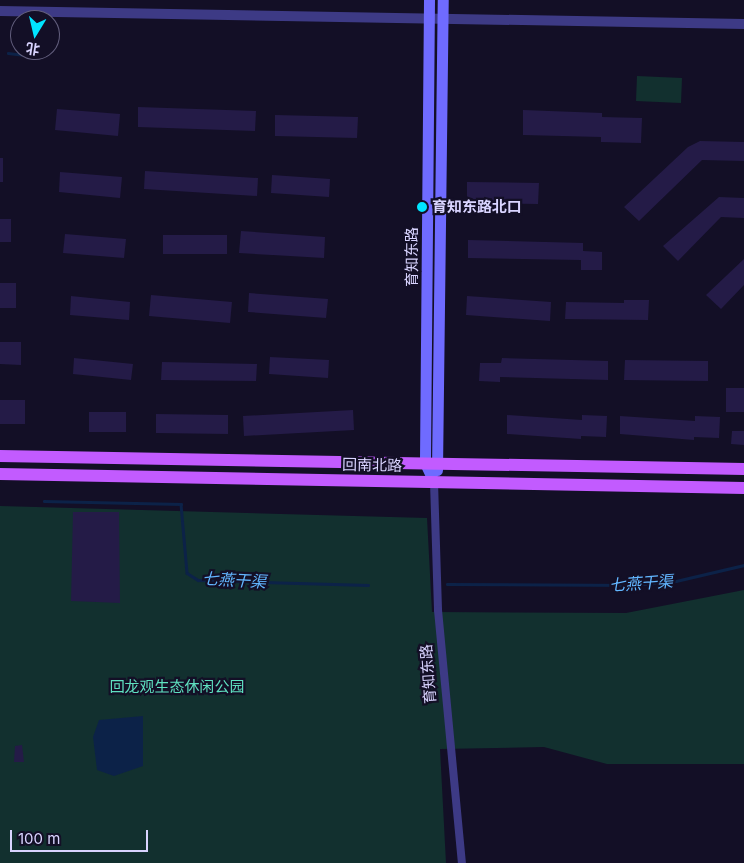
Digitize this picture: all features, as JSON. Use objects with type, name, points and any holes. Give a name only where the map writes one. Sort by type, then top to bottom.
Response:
[{"type":"main road","name":"育知东路","points":[[429,0],[426,463],[434,482]]},
{"type":"main road","name":"育知东路","points":[[434,482],[439,463],[443,0]]},
{"type":"main road","name":"回南北路","points":[[0,456],[744,468]]},
{"type":"main road","name":"回南北路","points":[[0,474],[744,488]]},
{"type":"street","points":[[0,11],[744,24]]},
{"type":"street","name":"育知东路","points":[[434,482],[438,610],[462,863]]},
{"type":"green space","points":[[637,76],[682,78],[681,103],[636,101]]},
{"type":"green space","name":"回龙观生态休闲公园","points":[[0,506],[427,518],[432,612],[626,613],[744,590],[744,764],[607,764],[544,747],[440,749],[446,863],[0,863]]},
{"type":"water","points":[[143,716],[143,766],[114,776],[97,770],[93,737],[99,720]]},
{"type":"building","points":[[138,107],[256,111],[255,131],[138,127]]},
{"type":"building","points":[[57,109],[120,114],[118,136],[55,130]]},
{"type":"building","points":[[523,110],[602,113],[602,117],[642,118],[641,143],[601,142],[601,137],[523,135]]},
{"type":"building","points":[[275,115],[358,117],[357,138],[275,136]]},
{"type":"building","points":[[700,141],[744,142],[744,161],[702,160],[639,221],[624,207],[688,147]]},
{"type":"building","points":[[0,158],[3,158],[3,182],[0,182]]},
{"type":"building","points":[[145,171],[258,178],[257,196],[144,189]]},
{"type":"building","points":[[60,172],[122,177],[120,198],[59,192]]},
{"type":"building","points":[[272,175],[330,179],[329,197],[271,193]]},
{"type":"building","points":[[467,182],[539,183],[538,204],[467,203]]},
{"type":"building","points":[[719,197],[744,198],[744,218],[721,217],[678,261],[663,246]]},
{"type":"building","points":[[0,219],[11,219],[11,242],[0,242]]},
{"type":"building","points":[[241,231],[325,237],[324,258],[239,253]]},
{"type":"building","points":[[65,234],[126,239],[124,258],[63,253]]},
{"type":"building","points":[[163,235],[227,235],[227,254],[163,254]]},
{"type":"building","points":[[468,240],[583,243],[583,251],[602,252],[602,270],[581,270],[581,260],[468,258]]},
{"type":"building","points":[[744,259],[744,285],[721,309],[706,295]]},
{"type":"building","points":[[0,283],[16,283],[16,308],[0,308]]},
{"type":"building","points":[[249,293],[328,299],[326,318],[248,312]]},
{"type":"building","points":[[151,295],[232,302],[230,323],[149,316]]},
{"type":"building","points":[[71,296],[130,302],[129,320],[70,315]]},
{"type":"building","points":[[467,296],[551,302],[550,321],[466,315]]},
{"type":"building","points":[[624,300],[649,300],[648,320],[565,319],[566,302],[624,303]]},
{"type":"building","points":[[0,342],[21,342],[21,365],[0,364]]},
{"type":"building","points":[[270,357],[329,360],[328,378],[269,374]]},
{"type":"building","points":[[74,358],[133,364],[131,380],[73,374]]},
{"type":"building","points":[[502,358],[608,361],[608,380],[500,377],[500,382],[479,381],[480,363],[501,363]]},
{"type":"building","points":[[625,360],[708,361],[708,381],[624,380]]},
{"type":"building","points":[[162,362],[257,364],[256,381],[161,380]]},
{"type":"building","points":[[726,388],[744,388],[744,412],[726,412]]},
{"type":"building","points":[[0,400],[25,400],[25,424],[0,424]]},
{"type":"building","points":[[353,410],[354,430],[244,436],[243,416]]},
{"type":"building","points":[[89,412],[126,412],[126,432],[89,432]]},
{"type":"building","points":[[156,414],[228,415],[228,434],[156,433]]},
{"type":"building","points":[[507,415],[582,420],[582,415],[607,416],[606,437],[581,436],[581,439],[507,434]]},
{"type":"building","points":[[620,416],[695,421],[695,416],[720,417],[719,438],[694,437],[694,440],[620,434]]},
{"type":"building","points":[[732,431],[744,431],[744,445],[731,444]]},
{"type":"building","points":[[73,512],[119,512],[120,603],[71,601]]},
{"type":"building","points":[[22,745],[24,762],[14,762],[15,746]]},
{"type":"waterway","name":"七燕干渠","points":[[44,501],[181,504],[187,573],[198,580],[368,585]]},
{"type":"waterway","name":"七燕干渠","points":[[447,584],[633,585],[676,581],[744,565]]},
{"type":"place","name":"育知东路北口","points":[[422,207]]}]
